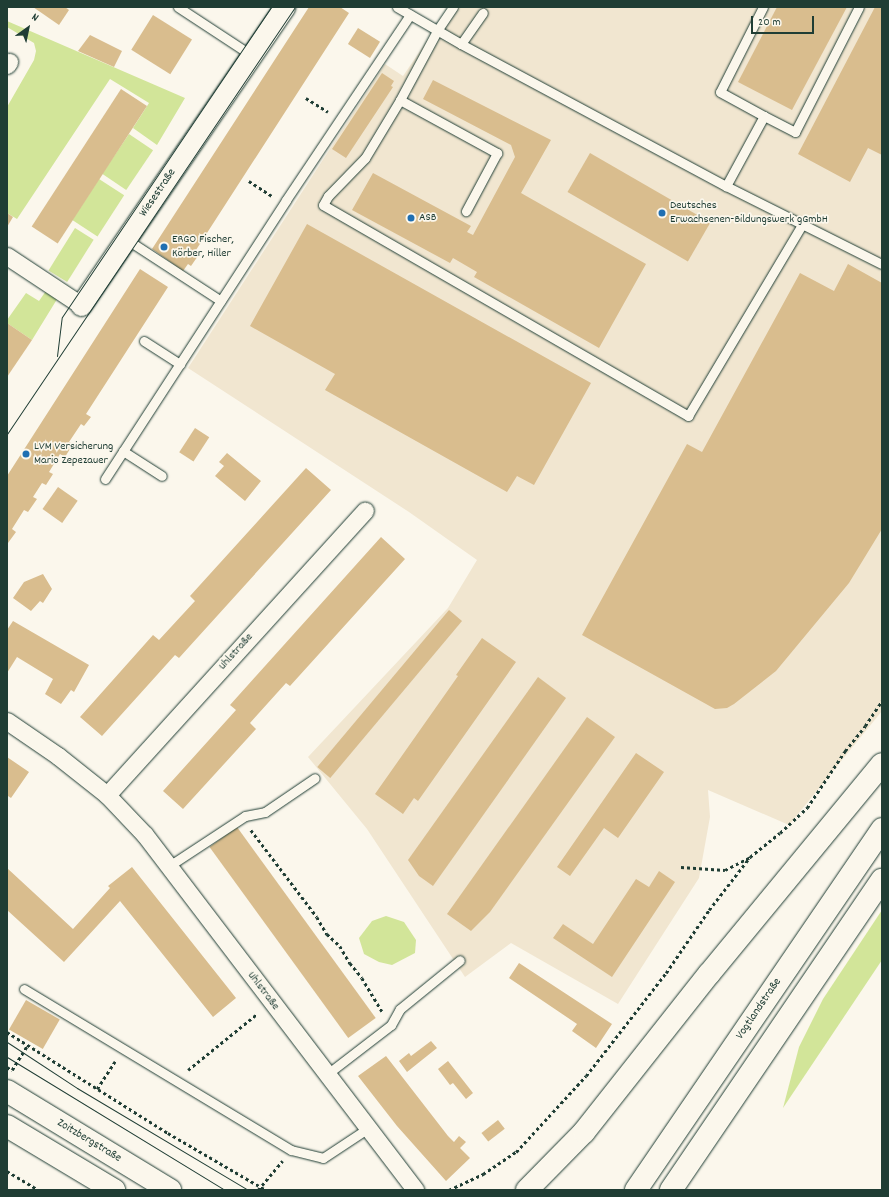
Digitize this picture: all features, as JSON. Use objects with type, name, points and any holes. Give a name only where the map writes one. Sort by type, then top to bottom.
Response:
[{"type":"main road","points":[[527,1190],[584,1132],[709,974],[882,764]]},
{"type":"main road","name":"Vogtlandstraße","points":[[636,1190],[882,829]]},
{"type":"main road","points":[[671,1190],[882,880]]},
{"type":"main road","name":"Zoitzbergstraße","points":[[7,1091],[170,1190]]},
{"type":"main road","points":[[7,1126],[114,1190]]},
{"type":"street","name":"Wiesestraße","points":[[7,256],[81,305],[284,7]]},
{"type":"street","name":"Uhlstraße","points":[[107,795],[365,510]]},
{"type":"street","name":"Uhlstraße","points":[[7,721],[58,756],[107,795],[144,835],[415,1190]]},
{"type":"lane","points":[[178,7],[251,55]]},
{"type":"lane","points":[[397,7],[437,31],[726,186],[882,264]]},
{"type":"lane","points":[[453,7],[437,31],[400,100],[365,158],[328,196],[323,205],[688,416],[802,225]]},
{"type":"lane","points":[[763,7],[720,92],[795,132],[859,7]]},
{"type":"lane","points":[[461,44],[483,13]]},
{"type":"lane","points":[[105,479],[284,204],[410,15]]},
{"type":"lane","points":[[400,100],[497,153],[466,211]]},
{"type":"lane","points":[[726,186],[764,116]]},
{"type":"lane","points":[[126,239],[221,301]]},
{"type":"lane","points":[[144,341],[180,364]]},
{"type":"lane","points":[[123,451],[162,476]]},
{"type":"lane","points":[[169,866],[241,818],[265,812],[315,778]]},
{"type":"lane","points":[[326,1075],[391,1025],[400,1009],[460,960]]},
{"type":"lane","points":[[24,989],[291,1150],[323,1158],[367,1129]]},
{"type":"path","points":[[306,98],[340,120]]},
{"type":"path","points":[[249,181],[284,204]]},
{"type":"path","points":[[449,1190],[483,1174],[516,1152],[586,1076],[666,973],[709,910],[750,857],[807,808],[845,751],[866,726],[882,701]]},
{"type":"path","points":[[241,818],[317,917],[327,934],[340,946],[391,1025]]},
{"type":"path","points":[[681,867],[725,870],[750,857]]},
{"type":"path","points":[[176,1080],[272,1003]]},
{"type":"path","points":[[7,1032],[97,1089],[266,1190]]},
{"type":"path","points":[[12,1070],[27,1046]]},
{"type":"path","points":[[97,1089],[123,1048]]},
{"type":"path","points":[[258,1190],[291,1150]]},
{"type":"path","points":[[7,1171],[39,1190]]},
{"type":"shaded area","points":[[450,7],[882,7],[882,711],[789,825],[708,790],[710,817],[699,878],[618,1004],[511,943],[465,977],[367,829],[308,757],[448,608],[477,560],[409,512],[188,368],[385,64],[403,76]]},
{"type":"green space","points":[[7,21],[185,98],[157,145],[133,128],[149,103],[110,79],[17,219],[7,213],[7,107],[34,60],[36,51],[34,43],[7,27]]},
{"type":"green space","points":[[129,134],[153,150],[126,190],[102,174]]},
{"type":"green space","points":[[99,179],[124,195],[97,236],[72,220]]},
{"type":"green space","points":[[75,228],[94,240],[67,282],[49,270]]},
{"type":"green space","points":[[48,288],[59,296],[32,340],[7,323],[7,320],[26,293],[39,301]]},
{"type":"green space","points":[[882,910],[882,960],[783,1108],[799,1047],[823,999]]},
{"type":"green space","points":[[386,916],[404,922],[416,940],[415,953],[392,965],[379,962],[364,954],[359,938],[372,921]]},
{"type":"building","points":[[33,7],[65,7],[69,10],[59,25]]},
{"type":"building","points":[[309,7],[340,7],[349,13],[196,250],[200,253],[191,266],[188,264],[183,271],[152,249]]},
{"type":"building","points":[[777,7],[847,7],[792,110],[738,82]]},
{"type":"building","points":[[875,7],[882,7],[882,155],[868,148],[850,182],[798,154]]},
{"type":"building","points":[[153,15],[192,39],[170,74],[131,50]]},
{"type":"building","points":[[358,28],[380,42],[370,58],[348,44]]},
{"type":"building","points":[[90,35],[122,51],[114,67],[78,51]]},
{"type":"building","points":[[382,73],[394,81],[391,86],[393,87],[346,158],[332,149]]},
{"type":"building","points":[[433,80],[551,140],[521,193],[646,264],[599,348],[474,277],[477,272],[453,258],[450,263],[352,210],[373,173],[471,226],[467,232],[473,235],[515,157],[511,145],[423,99]]},
{"type":"building","points":[[121,89],[147,106],[58,243],[32,227]]},
{"type":"building","points":[[590,153],[710,222],[688,261],[568,192]]},
{"type":"building","points":[[7,213],[13,217],[7,227]]},
{"type":"building","points":[[307,224],[591,383],[534,485],[517,476],[507,492],[325,390],[335,374],[250,326]]},
{"type":"building","points":[[848,264],[882,283],[882,529],[849,583],[776,671],[734,704],[727,708],[715,709],[582,635],[687,444],[702,452],[800,273],[834,291]]},
{"type":"building","points":[[140,269],[168,287],[86,414],[91,417],[84,426],[81,424],[69,442],[73,444],[65,457],[60,454],[49,472],[53,474],[46,485],[42,483],[33,497],[37,499],[28,512],[24,510],[12,529],[16,532],[8,543],[7,476]]},
{"type":"building","points":[[7,323],[32,340],[7,377]]},
{"type":"building","points":[[195,428],[209,437],[193,462],[179,452]]},
{"type":"building","points":[[227,453],[261,481],[245,501],[215,476],[224,466],[219,462]]},
{"type":"building","points":[[306,468],[331,490],[179,658],[175,655],[102,736],[80,717],[153,635],[159,640],[195,601],[190,596]]},
{"type":"building","points":[[58,487],[78,501],[62,523],[43,509]]},
{"type":"building","points":[[381,537],[405,559],[290,686],[286,683],[250,723],[256,729],[183,809],[163,791],[236,710],[230,705]]},
{"type":"building","points":[[43,574],[52,589],[43,603],[40,601],[31,611],[13,598],[24,582]]},
{"type":"building","points":[[449,610],[462,621],[330,778],[317,767]]},
{"type":"building","points":[[13,621],[89,665],[74,692],[71,690],[61,704],[45,694],[53,679],[17,657],[7,673],[7,630]]},
{"type":"building","points":[[482,638],[516,662],[418,801],[414,798],[403,814],[375,794],[458,676],[456,675]]},
{"type":"building","points":[[538,677],[566,698],[433,886],[419,876],[408,860]]},
{"type":"building","points":[[587,717],[615,737],[490,912],[471,931],[447,914]]},
{"type":"building","points":[[636,753],[664,772],[618,838],[604,828],[570,876],[557,867]]},
{"type":"building","points":[[7,757],[29,772],[11,798],[8,796],[7,798]]},
{"type":"building","points":[[237,827],[376,1018],[348,1038],[209,847]]},
{"type":"building","points":[[132,867],[236,998],[213,1017],[120,901],[64,962],[7,910],[7,868],[73,929],[110,888],[108,886]]},
{"type":"building","points":[[659,871],[675,882],[612,977],[553,938],[563,924],[593,944],[636,879],[649,887]]},
{"type":"building","points":[[519,963],[612,1024],[596,1048],[572,1031],[577,1024],[509,978]]},
{"type":"building","points":[[26,1000],[60,1020],[43,1049],[9,1029]]},
{"type":"building","points":[[431,1041],[437,1048],[407,1072],[399,1061],[409,1053],[411,1056]]},
{"type":"building","points":[[386,1056],[448,1136],[454,1142],[459,1136],[466,1142],[460,1148],[470,1158],[446,1181],[397,1126],[358,1076]]},
{"type":"building","points":[[448,1061],[473,1093],[466,1099],[453,1083],[450,1085],[438,1069]]},
{"type":"building","points":[[498,1120],[505,1129],[488,1142],[481,1133]]},
{"type":"tram line","points":[[57,356],[62,317],[271,7]]},
{"type":"tram line","points":[[7,434],[295,7]]},
{"type":"tram line","points":[[7,1042],[77,1088],[248,1190]]},
{"type":"tram line","points":[[7,1057],[225,1190]]},
{"type":"place","name":"Deutsches Erwachsenen-Bildungswerk gGmbH","points":[[662,213]]},
{"type":"place","name":"ASB","points":[[411,218]]},
{"type":"place","name":"ERGO Fischer, Körber, Hiller","points":[[164,247]]},
{"type":"place","name":"LVM Versicherung Mario Zepezauer","points":[[26,454]]}]
